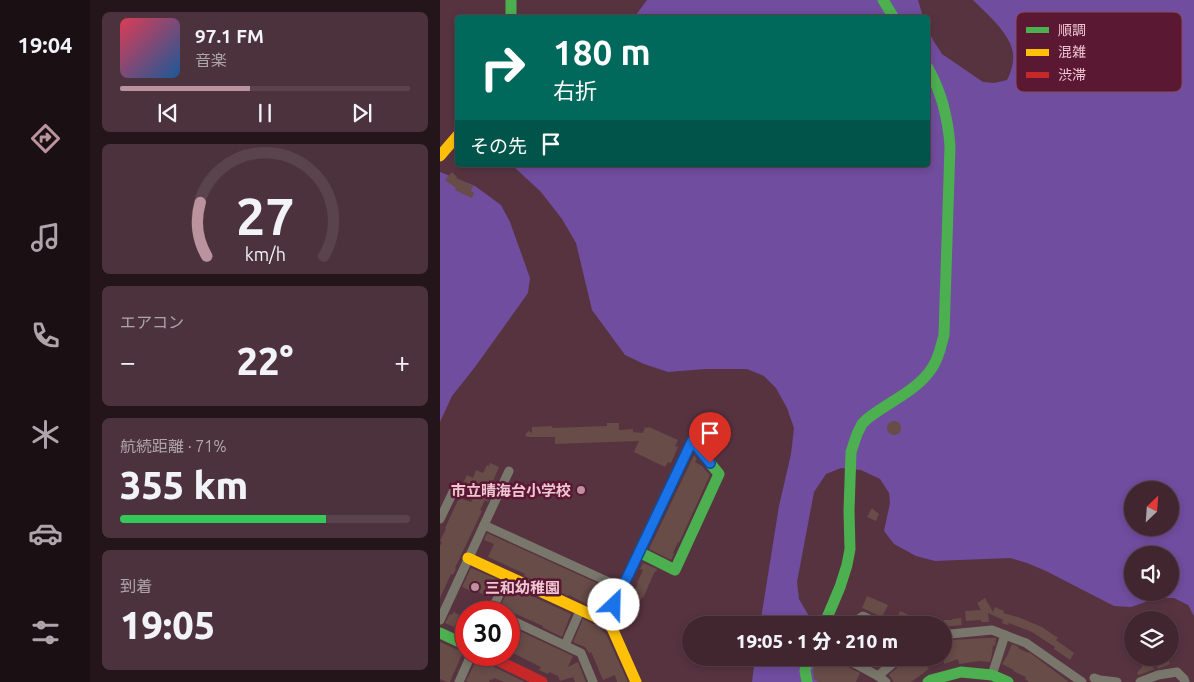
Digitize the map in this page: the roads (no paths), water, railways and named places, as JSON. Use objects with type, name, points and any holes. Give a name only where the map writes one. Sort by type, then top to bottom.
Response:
[{"type":"street","points":[[511,0],[511,15]]},
{"type":"street","points":[[883,0],[892,15]]},
{"type":"street","points":[[828,616],[840,587],[850,549],[850,452],[853,442],[862,424],[867,419],[922,379],[932,369],[940,353],[944,335],[949,123],[939,88],[930,72]]},
{"type":"street","points":[[440,156],[455,138]]},
{"type":"street","points":[[607,622],[622,588],[639,552],[692,441],[719,474],[675,570],[639,552]]},
{"type":"street","points":[[440,620],[509,471]]},
{"type":"street","points":[[440,520],[454,490]]},
{"type":"street","points":[[484,525],[622,588]]},
{"type":"street","points":[[468,558],[607,622],[612,628],[636,682]]},
{"type":"street","points":[[497,601],[508,576]]},
{"type":"street","points":[[565,645],[580,611]]},
{"type":"street","points":[[520,624],[581,653],[593,682]]},
{"type":"street","points":[[952,634],[992,630],[1006,634],[1026,643],[1082,682]]},
{"type":"street","points":[[440,633],[455,640]]},
{"type":"street","points":[[992,675],[1006,634]]},
{"type":"street","points":[[459,682],[466,666]]},
{"type":"street","points":[[509,666],[542,682]]},
{"type":"street","points":[[806,666],[807,682]]},
{"type":"street","points":[[860,666],[886,682]]},
{"type":"street","points":[[878,676],[890,666]]},
{"type":"street","points":[[937,681],[961,672],[992,675],[1008,682]]},
{"type":"street","points":[[1140,682],[1158,675],[1176,672],[1185,682]]},
{"type":"street","points":[[1094,678],[1117,682]]},
{"type":"place","name":"市立晴海台小学校","points":[[581,490]]},
{"type":"place","name":"三和幼稚園","points":[[475,587]]}]
